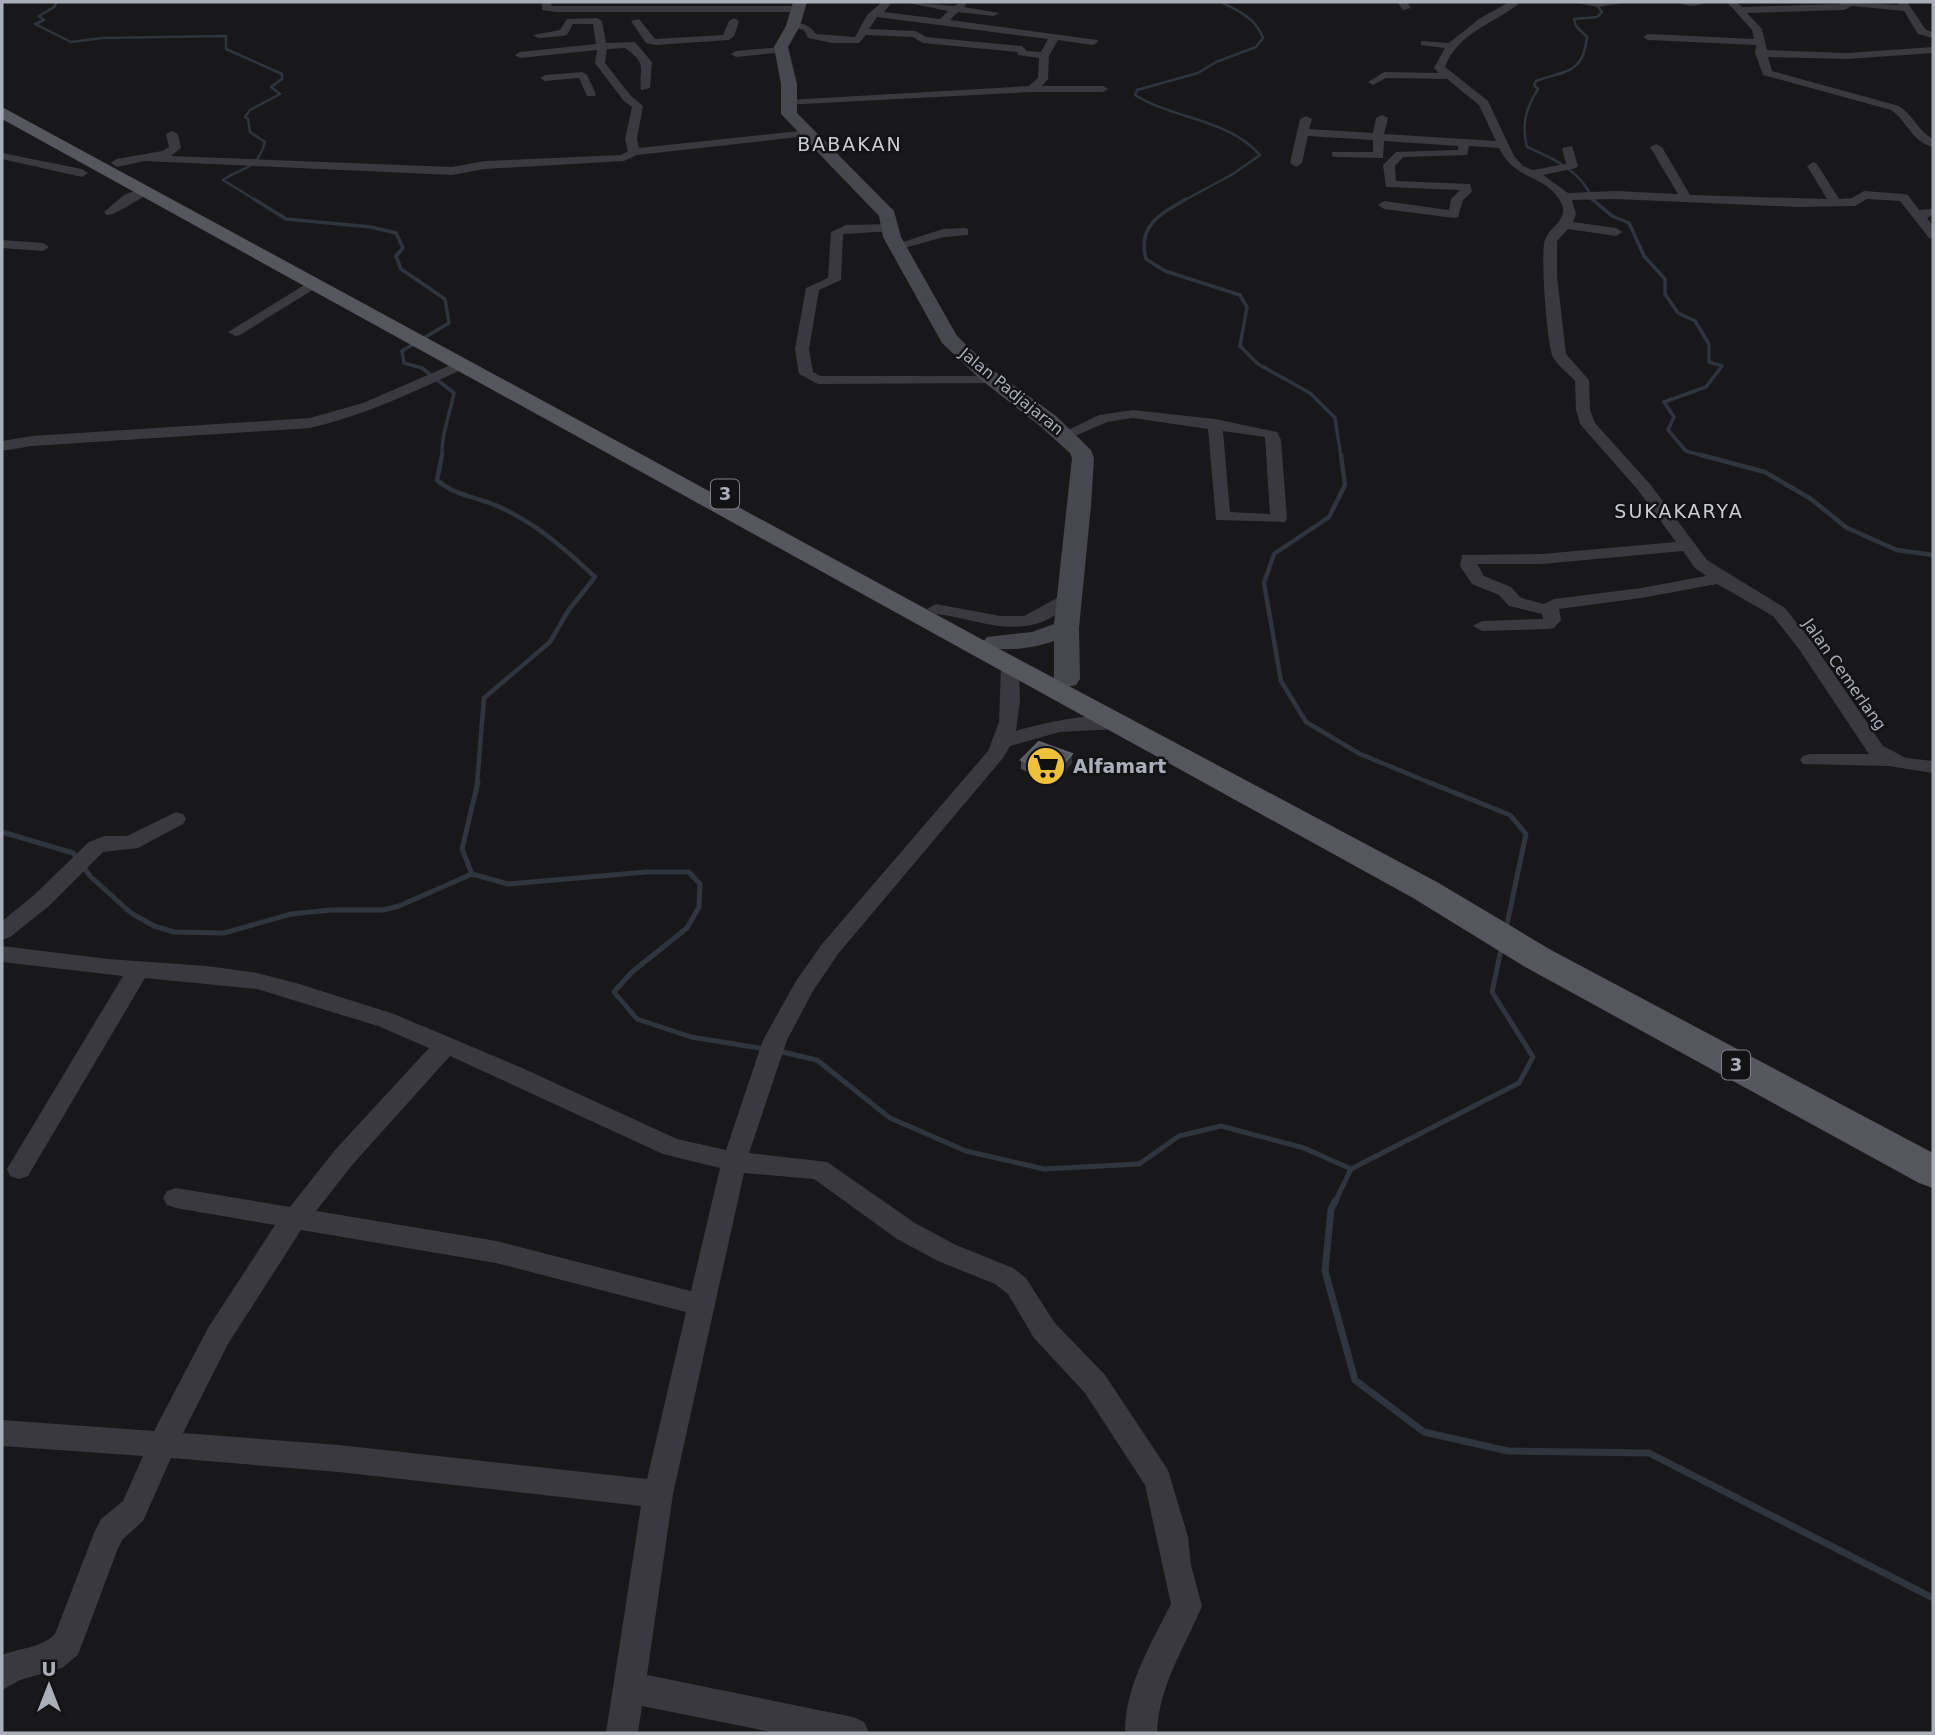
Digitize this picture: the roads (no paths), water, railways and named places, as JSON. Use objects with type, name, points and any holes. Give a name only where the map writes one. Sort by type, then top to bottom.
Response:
[{"type":"main road","name":"3","points":[[5,113],[60,142],[92,167],[147,181],[314,284],[460,365],[864,578],[936,609],[1067,679],[1438,887],[1933,1172]]},
{"type":"main road","name":"3","points":[[5,113],[92,167],[864,578],[1010,666],[1438,887]]},
{"type":"main road","name":"3","points":[[1547,951],[1933,1146]]},
{"type":"street","points":[[547,2],[545,8],[566,9],[641,5],[681,9],[759,5],[797,12],[812,36],[832,40],[859,40],[867,21],[887,2]]},
{"type":"street","points":[[909,2],[960,5],[994,13]]},
{"type":"street","points":[[1516,2],[1465,33],[1440,64],[1441,72],[1484,103],[1503,145],[1518,168],[1546,181],[1565,197],[1616,195],[1836,203],[1856,202],[1864,195],[1903,198],[1927,215],[1933,235]]},
{"type":"street","points":[[1579,2],[1624,2]]},
{"type":"street","points":[[1684,2],[1700,2]]},
{"type":"street","points":[[1736,6],[1847,6],[1844,2],[1905,5],[1922,32],[1933,35]]},
{"type":"street","points":[[942,22],[960,5]]},
{"type":"street","points":[[1736,6],[1757,29],[1767,74],[1895,108],[1909,118],[1915,133],[1933,144]]},
{"type":"street","points":[[538,35],[563,33],[570,21],[566,9]]},
{"type":"street","points":[[681,9],[680,24],[693,35]]},
{"type":"street","points":[[736,54],[781,50],[797,12]]},
{"type":"street","points":[[875,14],[1093,41]]},
{"type":"street","points":[[570,21],[602,21],[600,63],[627,98],[638,106],[631,139],[634,152]]},
{"type":"street","points":[[637,21],[652,42],[693,35],[727,37],[733,21]]},
{"type":"street","points":[[864,32],[916,34],[923,40],[1022,49],[1022,53],[1044,57]]},
{"type":"street","points":[[1648,37],[1839,56],[1904,54],[1933,50]]},
{"type":"street","points":[[1032,89],[1043,79],[1044,57],[1054,38]]},
{"type":"street","points":[[1425,43],[1452,46]]},
{"type":"street","points":[[520,55],[629,44],[648,61],[650,68],[645,88]]},
{"type":"street","name":"Jalan Padjajaran","points":[[781,50],[788,80],[789,114],[873,196],[888,215],[894,237],[949,339],[995,380],[1074,442],[1083,458],[1066,628],[1067,679]]},
{"type":"street","points":[[545,78],[581,74],[608,76]]},
{"type":"street","points":[[581,74],[591,94]]},
{"type":"street","points":[[1373,82],[1384,75],[1447,76]]},
{"type":"street","points":[[788,103],[1032,89],[1102,89]]},
{"type":"street","points":[[1344,118],[1336,154],[1337,166],[1350,168]]},
{"type":"street","points":[[1379,156],[1378,136],[1382,118]]},
{"type":"street","points":[[1296,163],[1306,119]]},
{"type":"street","points":[[1336,154],[1379,156],[1392,153],[1410,138],[1416,123]]},
{"type":"street","points":[[1302,131],[1503,145]]},
{"type":"street","points":[[144,158],[165,161],[263,165],[278,162],[452,171],[485,165],[624,158],[634,152],[808,133]]},
{"type":"street","points":[[2,156],[92,167],[160,156],[175,148],[172,134]]},
{"type":"street","points":[[1384,205],[1454,214],[1457,199],[1466,192],[1466,187],[1390,184],[1389,165],[1400,153],[1463,153],[1464,141]]},
{"type":"street","points":[[2,166],[60,142]]},
{"type":"street","points":[[1656,146],[1686,198]]},
{"type":"street","points":[[1532,174],[1572,166],[1568,148]]},
{"type":"street","points":[[110,212],[147,181],[165,161]]},
{"type":"street","points":[[1813,166],[1836,203]]},
{"type":"street","name":"Jalan Cemerlang","points":[[1565,197],[1570,214],[1549,247],[1559,355],[1582,380],[1583,411],[1588,424],[1644,487],[1701,564],[1779,612],[1806,646],[1876,750],[1888,760]]},
{"type":"street","points":[[1565,225],[1616,232]]},
{"type":"street","points":[[964,232],[894,237],[838,231],[834,280],[813,288],[802,349],[806,374],[818,380],[995,380]]},
{"type":"street","points":[[2,244],[43,247]]},
{"type":"street","points":[[235,332],[314,284]]},
{"type":"street","points":[[2,446],[32,441],[310,423],[338,418],[366,408],[460,365]]},
{"type":"street","points":[[1066,435],[1117,414],[1215,424],[1266,432],[1272,435],[1279,519],[1222,517],[1215,424]]},
{"type":"street","points":[[1550,611],[1515,602],[1505,591],[1478,580],[1469,566],[1468,559],[1542,559],[1686,546]]},
{"type":"street","points":[[1482,626],[1548,624],[1552,620],[1550,611],[1553,604],[1641,593],[1720,578]]},
{"type":"street","points":[[936,609],[1003,621],[1023,621],[1040,617],[1070,596]]},
{"type":"street","points":[[996,642],[1036,639],[1066,628]]},
{"type":"street","points":[[622,1733],[658,1494],[734,1162],[775,1040],[804,986],[839,939],[983,772],[1004,741],[1012,705],[1010,666]]},
{"type":"street","points":[[1004,741],[1034,729],[1057,724],[1117,723]]},
{"type":"street","points":[[1810,760],[1888,760],[1915,767],[1933,767]]},
{"type":"street","points":[[2,932],[41,901],[100,845],[131,844],[176,819]]},
{"type":"street","points":[[2,954],[257,981],[350,1007],[446,1045],[671,1147],[734,1162],[818,1169],[906,1231],[947,1253],[1004,1276],[1017,1286],[1044,1329],[1095,1384],[1158,1480],[1187,1606],[1150,1679],[1140,1718],[1141,1733]]},
{"type":"street","points":[[19,1169],[139,968]]},
{"type":"street","points":[[2,1674],[8,1668],[37,1660],[51,1660],[59,1655],[67,1644],[105,1543],[112,1529],[133,1511],[162,1445],[218,1336],[294,1220],[344,1157],[446,1045]]},
{"type":"street","points":[[176,1198],[496,1252],[702,1305]]},
{"type":"street","points":[[2,1433],[304,1455],[599,1490],[658,1494]]},
{"type":"street","points":[[629,1686],[853,1733]]},
{"type":"waterway","points":[[57,2],[54,7],[39,16],[44,20],[35,24],[71,42],[102,38],[226,36],[226,49],[282,74],[282,79],[271,87],[280,94],[250,110],[245,117],[248,119],[250,132],[265,142],[262,152],[249,167],[223,180],[257,201]]},
{"type":"waterway","points":[[1183,201],[1233,174],[1260,155],[1247,143],[1216,126],[1167,110],[1135,95],[1137,90],[1198,73],[1216,62],[1256,47],[1263,38],[1256,25],[1221,2]]},
{"type":"waterway","points":[[1592,199],[1575,174],[1557,161],[1527,147],[1524,131],[1530,103],[1538,89],[1534,85],[1536,81],[1572,69],[1582,58],[1587,37],[1576,26],[1574,19],[1597,17],[1602,12],[1596,4]]},
{"type":"waterway","points":[[254,199],[286,219],[371,227],[396,233],[403,248],[396,256],[401,269],[445,299],[449,323],[402,351],[404,363],[422,368],[454,393],[444,433],[442,455]]},
{"type":"waterway","points":[[1186,199],[1160,216],[1148,229],[1144,248],[1146,259],[1165,271],[1240,295],[1247,307],[1240,346],[1258,364],[1310,393],[1335,418],[1341,457]]},
{"type":"waterway","points":[[1592,199],[1612,216],[1629,223],[1644,256],[1665,279],[1665,294],[1678,313],[1695,321],[1709,344],[1709,362],[1722,366],[1706,387],[1664,402],[1674,417],[1668,430],[1686,451],[1707,457]]},
{"type":"waterway","points":[[442,455],[437,480],[444,486],[494,504],[528,522],[595,577],[568,611],[550,642],[484,698],[477,784]]},
{"type":"waterway","points":[[1341,455],[1345,485],[1329,517],[1274,554],[1264,583],[1281,681],[1306,722],[1360,754],[1433,784]]},
{"type":"waterway","points":[[1701,455],[1765,472],[1811,499],[1847,528],[1897,550],[1933,555]]},
{"type":"waterway","points":[[472,874],[462,849],[478,782]]},
{"type":"waterway","points":[[1428,782],[1510,815],[1526,834],[1506,929]]},
{"type":"waterway","points":[[2,832],[73,853],[91,877],[131,913],[154,926],[174,932],[224,933],[291,914],[331,910],[383,910],[399,906],[472,874]]},
{"type":"waterway","points":[[472,874],[508,884],[647,872],[689,872],[700,884],[699,907],[687,928],[632,972],[614,992],[637,1019],[691,1037],[765,1049]]},
{"type":"waterway","points":[[1351,1169],[1519,1083],[1533,1057],[1492,992],[1502,945]]},
{"type":"waterway","points":[[778,1051],[817,1060],[890,1118],[966,1151],[1044,1169],[1139,1164],[1179,1136],[1221,1126],[1304,1148],[1351,1169]]},
{"type":"waterway","points":[[1336,1200],[1351,1169]]},
{"type":"waterway","points":[[1336,1200],[1331,1209],[1325,1271],[1355,1380],[1424,1432],[1508,1451],[1649,1453],[1933,1598]]},
{"type":"place","name":"Alfamart","points":[[1046,766]]},
{"type":"district","name":"BABAKAN","points":[[850,144]]},
{"type":"district","name":"SUKAKARYA","points":[[1679,511]]}]
